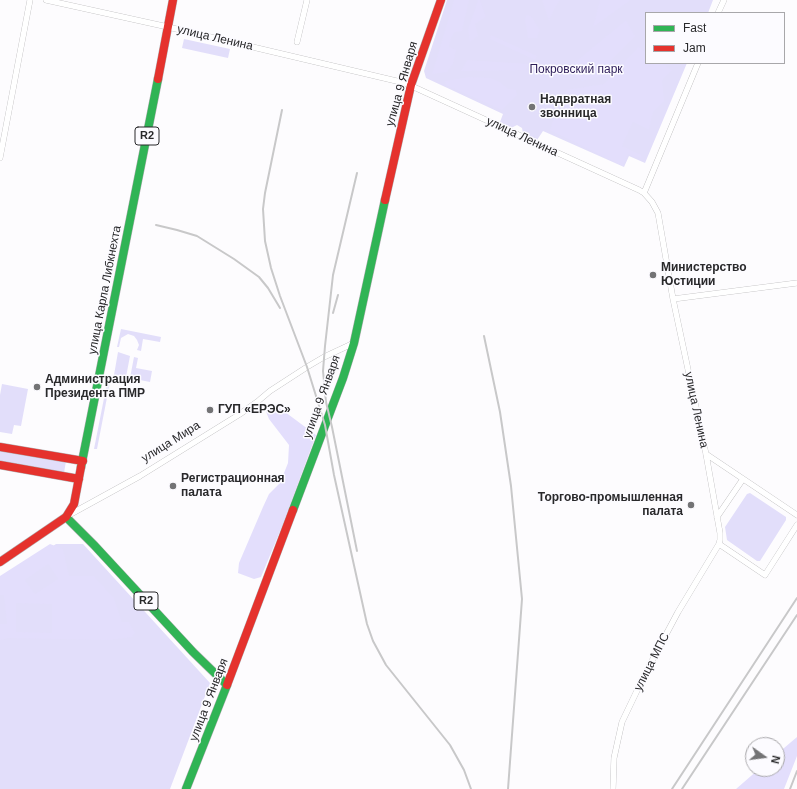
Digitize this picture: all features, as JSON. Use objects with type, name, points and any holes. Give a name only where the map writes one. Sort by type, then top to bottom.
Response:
[{"type":"main road","name":"улица Карла Либкнехта","points":[[66,517],[74,504],[83,461],[173,0]]},
{"type":"main road","name":"улица 9 Января","points":[[186,789],[343,378],[354,343],[411,85],[441,0]]},
{"type":"main road","points":[[0,447],[83,461]]},
{"type":"main road","points":[[0,465],[79,479]]},
{"type":"main road","name":"улица Мира","points":[[0,562],[66,517]]},
{"type":"main road","name":"R2","points":[[66,517],[94,545],[193,652],[227,685]]},
{"type":"street","points":[[0,158],[30,0]]},
{"type":"street","name":"улица Ленина","points":[[46,0],[168,27],[411,85],[644,193],[654,205],[658,213],[673,299],[706,454],[720,533],[719,544]]},
{"type":"street","points":[[297,42],[307,0]]},
{"type":"street","points":[[718,12],[724,0]]},
{"type":"street","points":[[644,193],[698,64]]},
{"type":"street","points":[[673,299],[797,283]]},
{"type":"street","name":"улица Мира","points":[[66,517],[140,476],[240,414],[270,391],[307,367],[354,343]]},
{"type":"street","points":[[706,454],[797,515]]},
{"type":"street","points":[[717,517],[743,479]]},
{"type":"street","points":[[719,544],[764,575],[797,526]]},
{"type":"street","name":"улица МПС","points":[[613,789],[615,755],[622,722],[645,674],[678,612],[719,544]]},
{"type":"green space","name":"Покровский парк","points":[[447,0],[713,0],[708,12],[645,12],[645,64],[687,64],[645,163],[629,156],[624,167],[543,131],[537,140],[523,133],[522,128],[517,125],[511,128],[500,122],[503,114],[426,78],[424,71]]},
{"type":"green space","points":[[454,0],[469,0],[462,31],[455,32],[451,38],[449,47],[456,50],[453,64],[447,72],[432,74]]},
{"type":"green space","points":[[478,0],[480,0],[486,17],[475,24],[478,36],[470,42],[468,29]]},
{"type":"green space","points":[[542,0],[560,0],[549,21]]},
{"type":"green space","points":[[600,0],[631,0],[593,27]]},
{"type":"green space","points":[[526,15],[531,16],[540,30],[537,38],[528,38],[525,20]]},
{"type":"green space","points":[[626,20],[635,36],[610,61],[608,74],[582,81],[572,74],[575,62]]},
{"type":"green space","points":[[491,35],[537,56],[535,60],[490,39]]},
{"type":"green space","points":[[184,39],[230,49],[228,58],[182,48]]},
{"type":"green space","points":[[638,47],[645,51],[645,64],[663,64],[672,70],[662,81],[664,101],[653,112],[649,130],[633,122],[622,146],[641,155],[642,158],[634,157],[628,154],[623,166],[550,130],[560,99],[566,90],[604,84]]},
{"type":"green space","points":[[467,60],[529,64],[526,70],[461,71]]},
{"type":"green space","points":[[469,77],[491,78],[509,89],[516,90],[517,95],[502,110],[446,85],[445,81]]},
{"type":"green space","points":[[121,329],[161,337],[160,342],[143,339],[141,351],[137,350],[139,345],[137,340],[134,336],[128,334],[121,338],[119,347],[117,347]]},
{"type":"green space","points":[[118,352],[130,356],[126,377],[114,375]]},
{"type":"green space","points":[[134,357],[138,358],[136,368],[152,371],[150,382],[130,378]]},
{"type":"green space","points":[[110,382],[97,449],[94,449],[107,383]]},
{"type":"green space","points":[[2,384],[28,389],[21,426],[14,425],[12,434],[0,432],[0,395]]},
{"type":"green space","points":[[268,404],[281,409],[316,435],[283,524],[261,577],[254,579],[238,573],[239,563],[269,494],[280,483],[288,463],[289,445],[269,419],[265,409]]},
{"type":"green space","points":[[0,449],[66,461],[64,473],[0,461]]},
{"type":"green space","points":[[750,493],[786,517],[786,520],[760,561],[757,561],[727,540],[725,527],[747,494]]},
{"type":"green space","points":[[50,544],[63,549],[69,576],[94,576],[114,598],[122,622],[129,622],[135,633],[132,637],[109,640],[9,638],[0,640],[0,624],[7,624],[4,595],[0,595],[0,576]],"holes":[[[48,564],[58,579],[35,594],[25,580]],[[16,603],[52,604],[52,633],[16,632]]]},
{"type":"green space","points":[[56,544],[83,544],[210,683],[170,789],[0,789],[0,581]]},
{"type":"green space","points":[[797,737],[797,756],[784,789],[736,789],[750,777],[785,777],[785,747]]},
{"type":"railway","points":[[282,110],[265,193],[263,209],[265,241],[271,268],[280,296],[307,367],[325,425],[334,475],[367,624],[373,641],[386,665],[450,745],[464,770],[471,789]]},
{"type":"railway","points":[[357,173],[333,275],[323,371],[326,402],[357,551]]},
{"type":"railway","points":[[156,225],[197,236],[234,259],[259,277],[268,288],[280,308]]},
{"type":"railway","points":[[333,313],[338,295]]},
{"type":"railway","points":[[484,336],[500,412],[511,486],[522,599],[508,789]]},
{"type":"railway","points":[[672,789],[797,598]]},
{"type":"railway","points":[[682,789],[797,615]]},
{"type":"railway","points":[[790,789],[797,771]]},
{"type":"traffic: fast","points":[[81,467],[158,79]]},
{"type":"traffic: fast","points":[[293,510],[343,378],[354,343],[385,200]]},
{"type":"traffic: fast","points":[[66,517],[94,545],[193,652],[227,685],[186,789]]},
{"type":"traffic: jam","points":[[158,79],[173,0]]},
{"type":"traffic: jam","points":[[385,200],[411,85],[441,0]]},
{"type":"traffic: jam","points":[[0,447],[83,461]]},
{"type":"traffic: jam","points":[[0,465],[79,479]]},
{"type":"traffic: jam","points":[[0,562],[66,517],[74,504],[81,467]]},
{"type":"traffic: jam","points":[[227,685],[293,510]]},
{"type":"place","name":"Надвратная звонница","points":[[532,107]]},
{"type":"place","name":"Министерство Юстиции","points":[[653,275]]},
{"type":"place","name":"Администрация Президента ПМР","points":[[37,387]]},
{"type":"place","name":"ГУП «ЕРЭС»","points":[[210,410]]},
{"type":"place","name":"Регистрационная палата","points":[[173,486]]},
{"type":"place","name":"Торгово-промышленная палата","points":[[691,505]]}]
